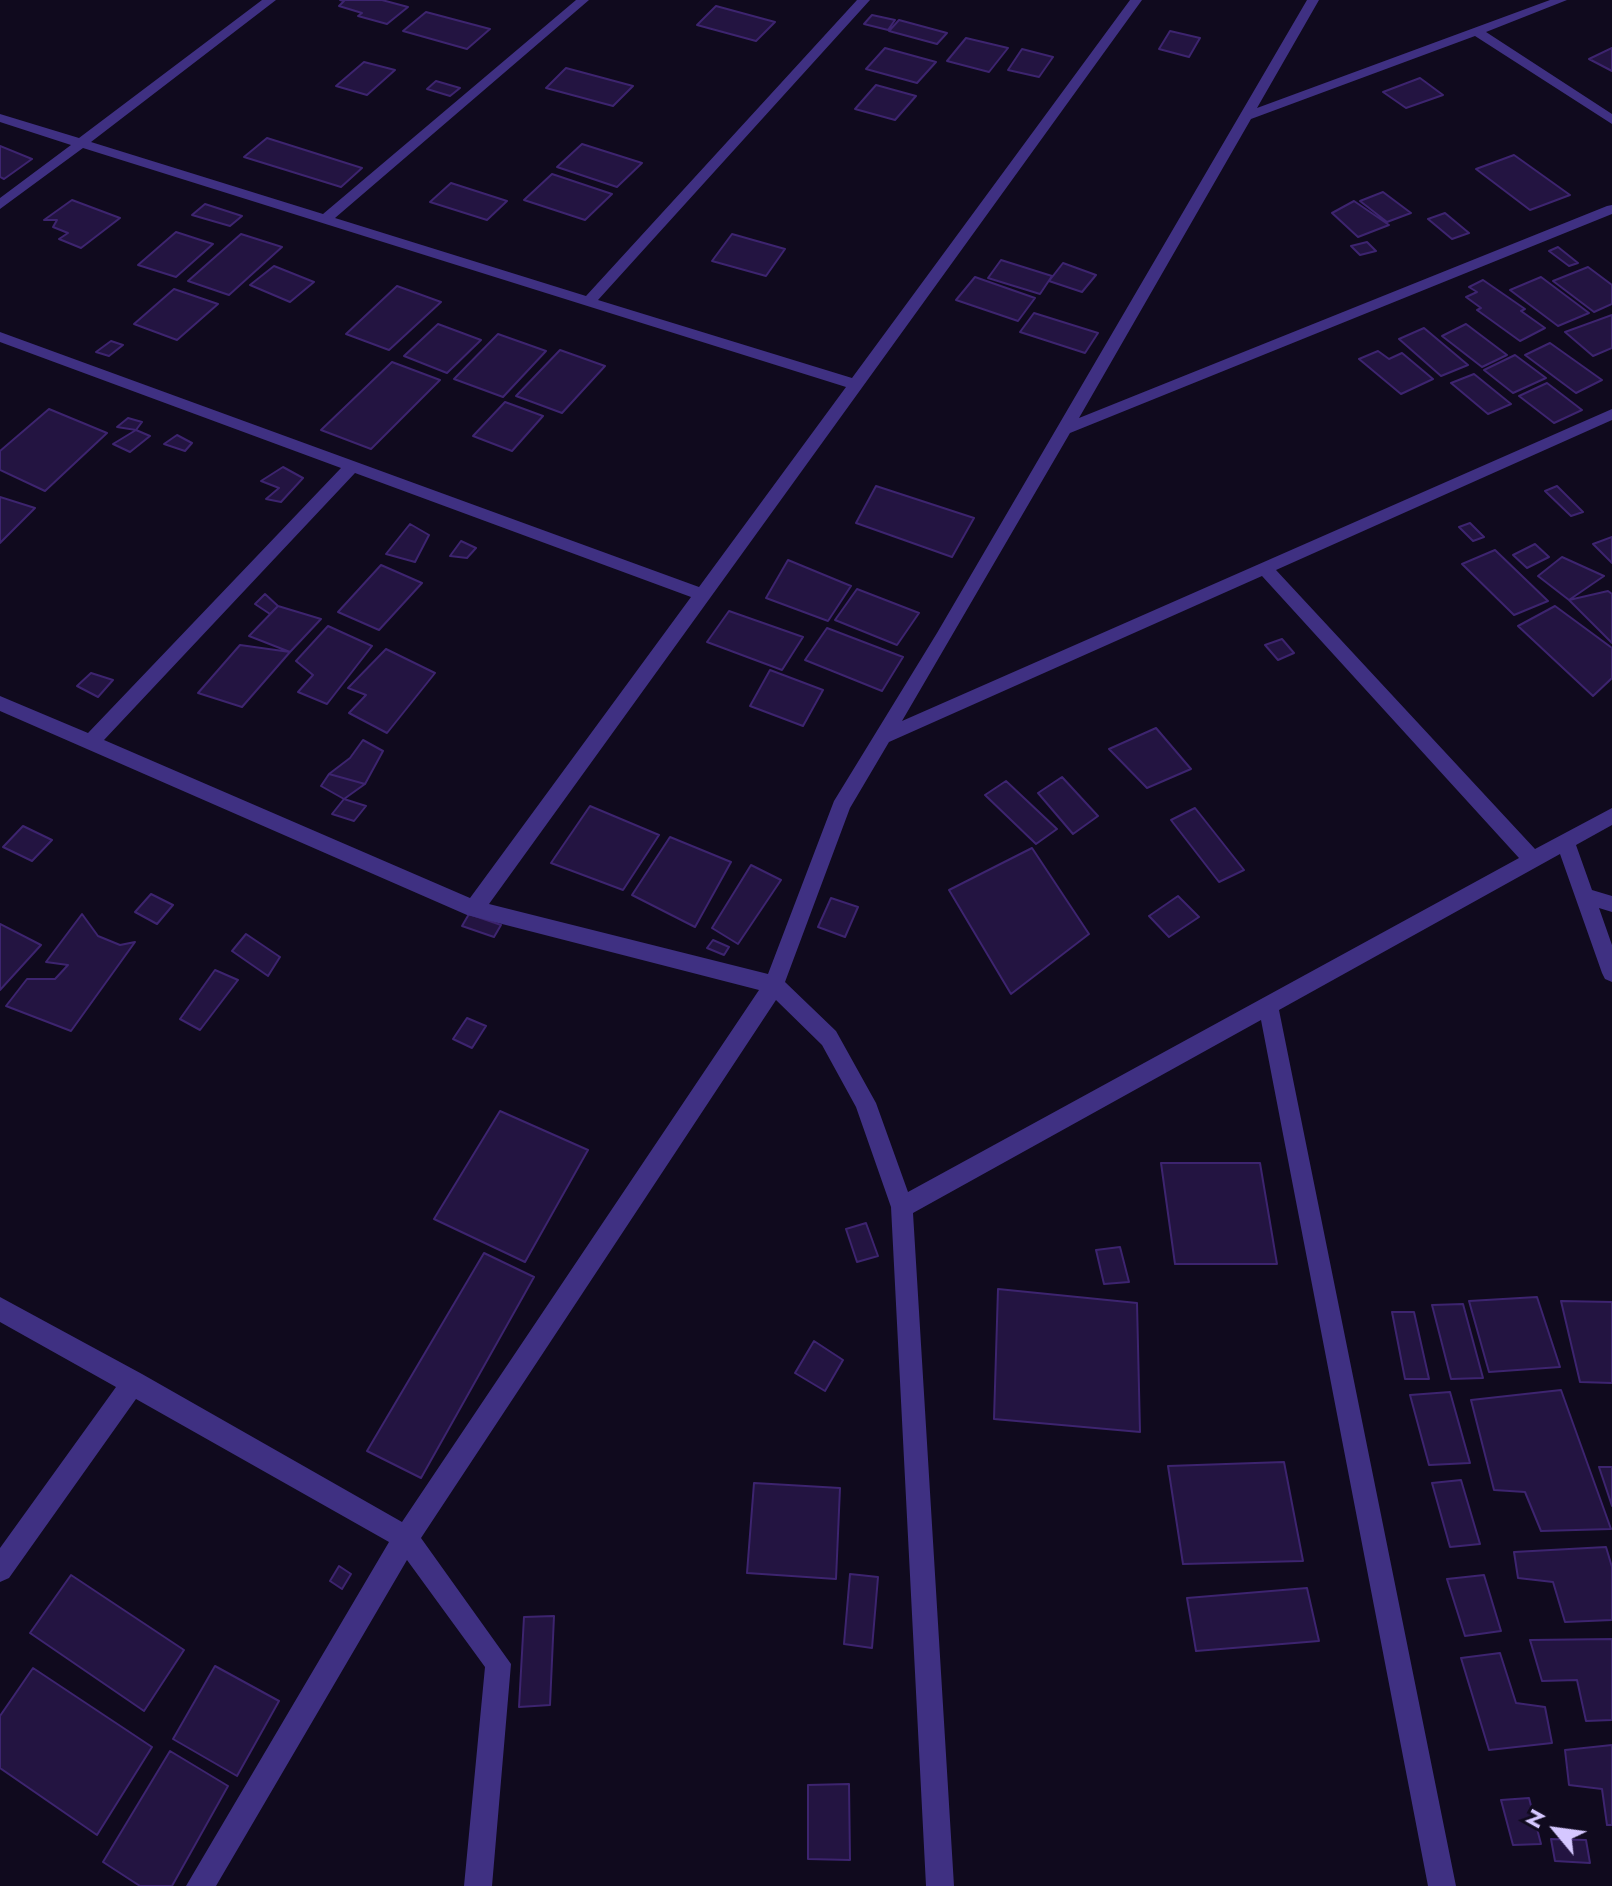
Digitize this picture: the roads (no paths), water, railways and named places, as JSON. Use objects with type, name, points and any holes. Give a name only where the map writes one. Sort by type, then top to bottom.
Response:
[{"type":"street","points":[[0,205],[270,0]]},
{"type":"street","points":[[324,220],[583,0]]},
{"type":"street","points":[[588,302],[864,0]]},
{"type":"street","points":[[474,909],[1136,0]]},
{"type":"street","points":[[200,1886],[406,1538],[774,985],[841,806],[1313,0]]},
{"type":"street","points":[[1244,117],[1561,0]]},
{"type":"street","points":[[1476,31],[1612,120]]},
{"type":"street","points":[[0,118],[856,385]]},
{"type":"street","points":[[1063,430],[1612,209]]},
{"type":"street","points":[[0,337],[703,595]]},
{"type":"street","points":[[883,737],[1612,414]]},
{"type":"street","points":[[91,742],[352,466]]},
{"type":"street","points":[[1264,568],[1533,860]]},
{"type":"street","points":[[0,703],[474,909],[774,985],[829,1038],[865,1103],[902,1207],[940,1886]]},
{"type":"street","points":[[902,1207],[1612,816]]},
{"type":"street","points":[[1565,842],[1612,973]]},
{"type":"street","points":[[1585,896],[1612,904]]},
{"type":"street","points":[[1268,1005],[1442,1886]]},
{"type":"street","points":[[0,1309],[406,1538],[498,1664],[478,1886]]},
{"type":"street","points":[[0,1569],[134,1382]]}]
